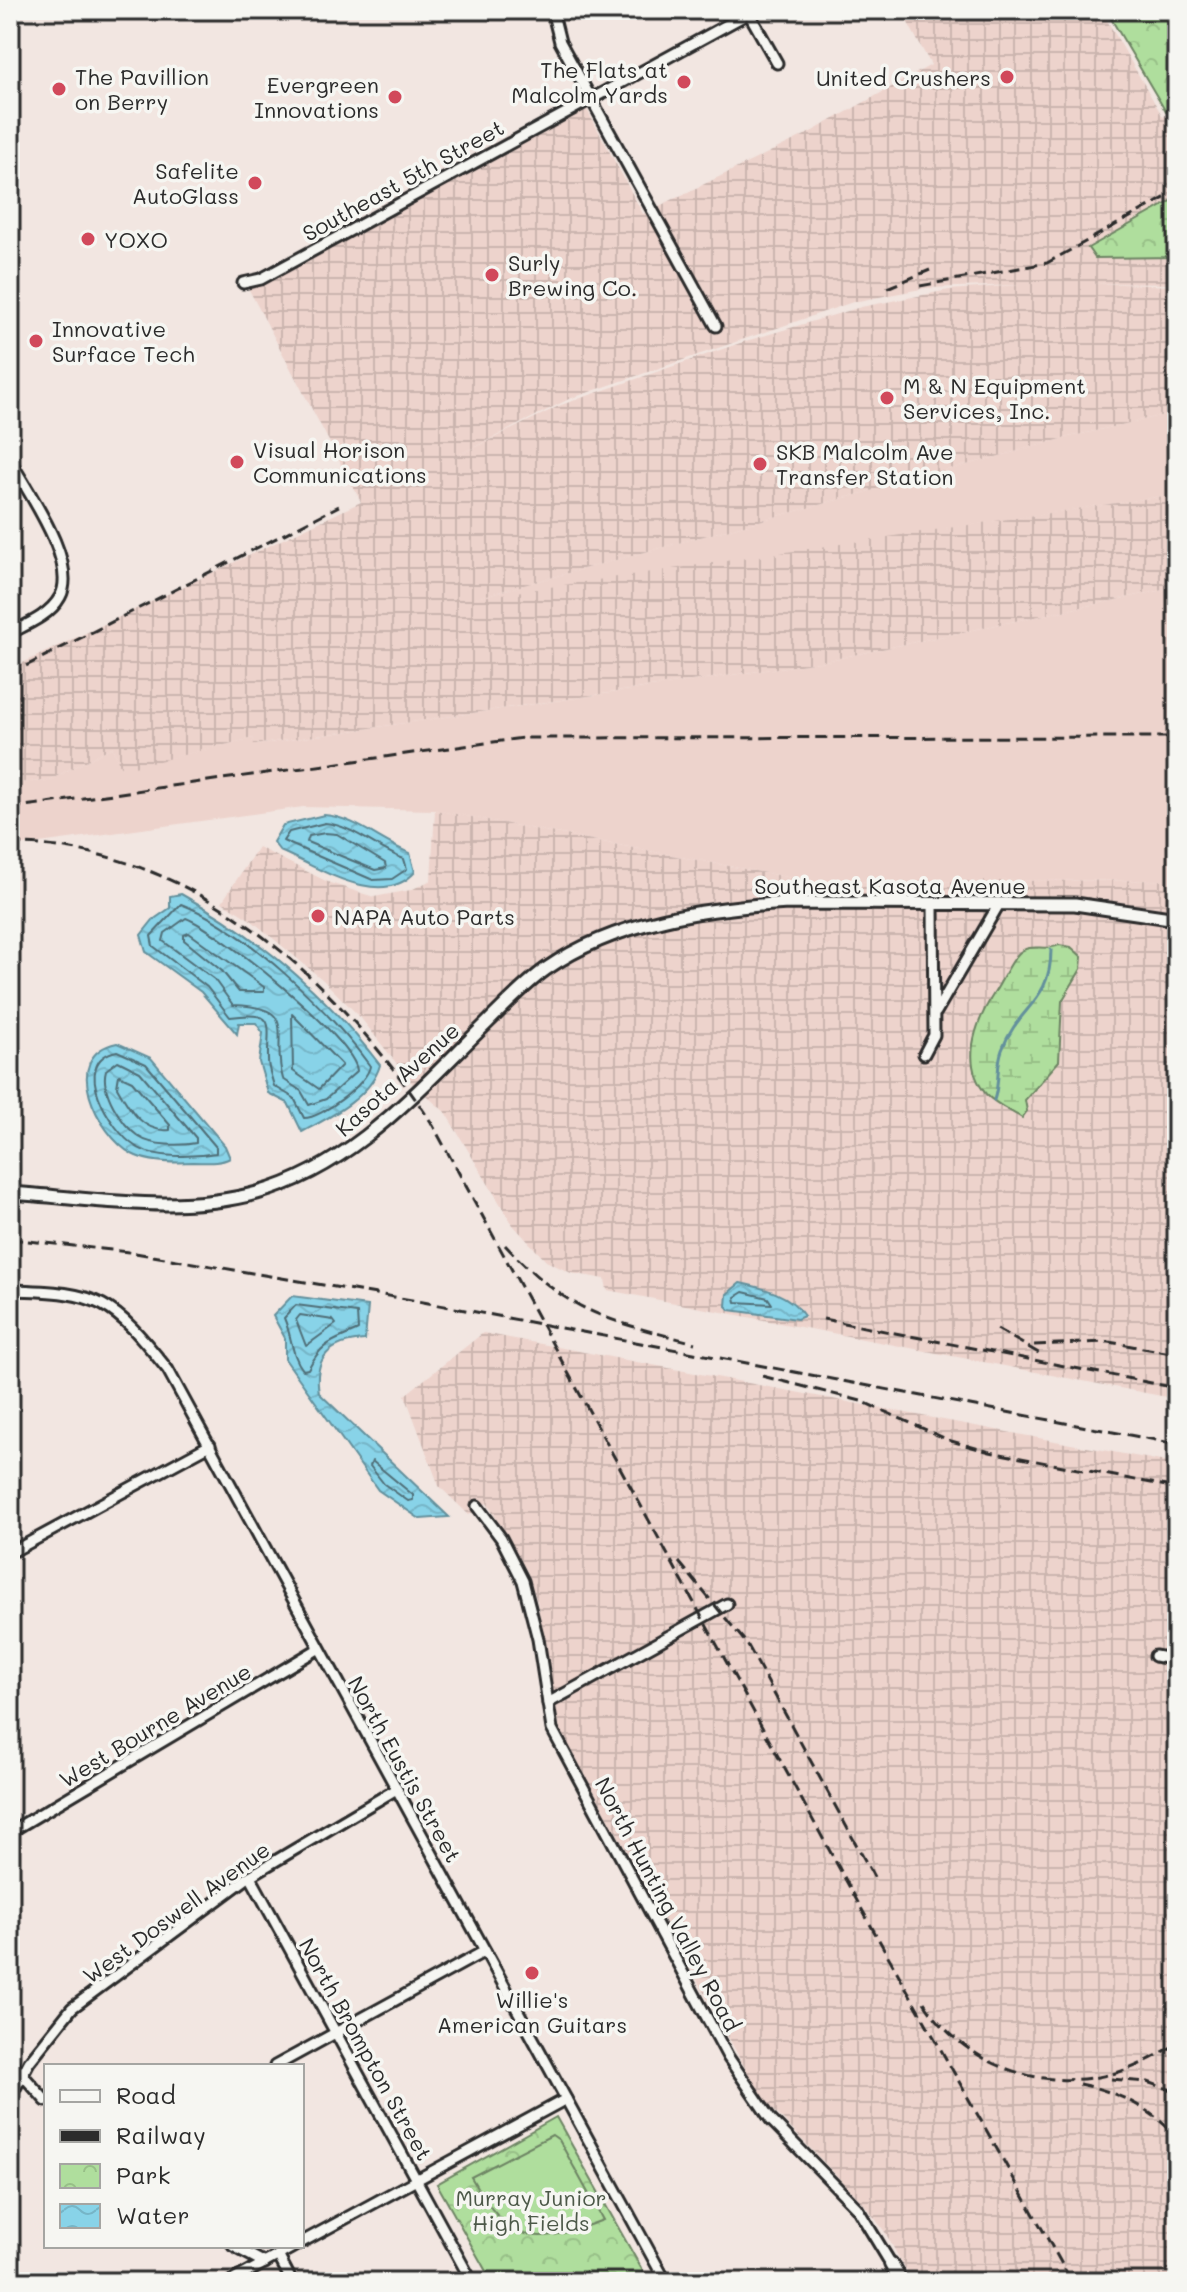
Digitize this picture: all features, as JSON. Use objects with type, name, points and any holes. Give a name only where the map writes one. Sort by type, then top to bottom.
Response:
[{"type":"main road","name":"North Hunting Valley Road","points":[[891,2264],[901,2282]]},
{"type":"street","points":[[552,10],[560,42],[716,326]]},
{"type":"street","points":[[748,11],[777,63]]},
{"type":"street","name":"Southeast 5th Street","points":[[243,283],[261,279],[748,11]]},
{"type":"street","points":[[10,460],[66,568],[61,596],[52,607],[10,633]]},
{"type":"street","points":[[924,1054],[934,1035],[933,904]]},
{"type":"street","points":[[935,1014],[999,904]]},
{"type":"street","name":"Southeast Kasota Avenue","points":[[606,939],[668,919],[741,906],[1075,904],[1177,919]]},
{"type":"street","name":"Kasota Avenue","points":[[10,1193],[96,1200],[208,1203],[259,1193],[318,1169],[368,1136],[545,970],[606,939]]},
{"type":"street","name":"North Eustis Street","points":[[10,1290],[87,1295],[121,1317],[154,1353],[182,1393],[318,1649],[666,2282]]},
{"type":"street","points":[[10,1553],[210,1445]]},
{"type":"street","name":"North Hunting Valley Road","points":[[477,1506],[501,1538],[523,1581],[538,1639],[552,1729],[741,2079],[775,2124],[857,2208],[891,2264]]},
{"type":"street","points":[[548,1703],[727,1604]]},
{"type":"street","name":"West Bourne Avenue","points":[[10,1832],[318,1649]]},
{"type":"street","points":[[1155,1656],[1177,1660]]},
{"type":"street","name":"West Doswell Avenue","points":[[10,2098],[29,2062],[72,2008],[250,1876],[395,1790]]},
{"type":"street","name":"North Brompton Street","points":[[250,1876],[472,2282]]},
{"type":"street","points":[[279,2064],[485,1951]]},
{"type":"street","points":[[10,2061],[44,2099]]},
{"type":"street","points":[[304,2241],[566,2099]]},
{"type":"street","points":[[237,2248],[265,2263]]},
{"type":"street","points":[[230,2282],[291,2248]]},
{"type":"street","points":[[278,2255],[292,2282]]},
{"type":"shaded area","points":[[901,10],[1101,10],[1163,117],[1177,110],[1177,284],[1092,283],[1177,286],[1177,412],[1069,437],[476,598],[1177,494],[1177,587],[820,662],[254,745],[253,738],[122,770],[112,747],[48,781],[10,783],[10,669],[361,502],[246,284],[585,106],[643,214],[809,133],[931,65]],"holes":[[[1020,285],[949,290],[861,307],[746,341],[561,405],[455,457],[569,399],[853,302],[926,288]]]},
{"type":"shaded area","points":[[1177,412],[1177,494],[457,603],[1069,437]]},
{"type":"shaded area","points":[[1177,587],[1177,880],[813,882],[434,810],[303,807],[10,847],[10,783],[48,781],[112,747],[122,769],[253,738],[255,745],[820,662]]},
{"type":"shaded area","points":[[435,810],[813,882],[1177,880],[1177,1399],[607,1290],[605,1279],[571,1273],[546,1261],[513,1225],[445,1112],[412,1083],[360,1017],[323,980],[251,920],[222,902],[258,847],[330,883],[374,897],[411,890],[431,880]]},
{"type":"shaded area","points":[[483,1333],[1177,1464],[1177,2282],[912,2282],[885,2232],[864,2204],[761,2097],[560,1729],[537,1601],[527,1571],[487,1503],[469,1515],[439,1486],[405,1395]]},
{"type":"green space","points":[[1106,10],[1177,10],[1177,106],[1166,112]]},
{"type":"green space","points":[[1177,198],[1177,257],[1095,258],[1088,248]]},
{"type":"green space","points":[[1071,947],[1082,957],[1081,969],[1062,1001],[1059,1061],[1025,1100],[1027,1111],[1022,1118],[986,1094],[973,1068],[973,1041],[982,1015],[1019,953],[1028,948]]},
{"type":"green space","name":"Murray Junior High Fields","points":[[556,2117],[649,2282],[492,2282],[437,2184]]},
{"type":"green space","points":[[552,2135],[559,2140],[603,2220],[558,2234],[525,2234],[511,2228],[498,2216],[471,2177]]},
{"type":"water","points":[[324,815],[346,820],[410,853],[415,872],[401,883],[385,887],[367,886],[330,875],[280,851],[273,842],[283,825]]},
{"type":"water","points":[[181,894],[264,948],[337,1014],[380,1065],[368,1087],[359,1096],[337,1113],[302,1132],[288,1103],[268,1093],[259,1062],[263,1033],[256,1023],[239,1023],[237,1034],[201,992],[146,952],[141,935],[153,920],[170,908],[170,896]]},
{"type":"water","points":[[117,1043],[151,1058],[225,1146],[230,1158],[212,1162],[154,1161],[132,1154],[119,1144],[97,1114],[87,1078],[90,1063],[99,1050]]},
{"type":"water","points":[[740,1283],[784,1297],[804,1316],[797,1319],[730,1310],[726,1306],[727,1294]]},
{"type":"water","points":[[292,1296],[368,1306],[365,1340],[342,1344],[327,1354],[319,1370],[319,1393],[449,1517],[420,1519],[378,1490],[285,1359],[285,1338],[273,1316]]},
{"type":"waterway","points":[[994,1100],[1002,1050],[1016,1023],[1046,982],[1051,950]]},
{"type":"railway","points":[[920,286],[1047,263],[1177,191]]},
{"type":"railway","points":[[887,288],[930,270]]},
{"type":"railway","points":[[10,674],[339,506]]},
{"type":"railway","points":[[10,808],[523,738],[1177,737]]},
{"type":"railway","points":[[10,844],[76,850],[139,867],[198,894],[253,929],[304,971],[351,1019],[393,1069],[431,1122],[861,1908],[1072,2282]]},
{"type":"railway","points":[[10,1239],[129,1252],[423,1302],[1177,1444]]},
{"type":"railway","points":[[505,1245],[549,1286],[591,1311],[637,1328],[695,1343]]},
{"type":"railway","points":[[823,1319],[1177,1388]]},
{"type":"railway","points":[[997,1329],[1042,1355]]},
{"type":"railway","points":[[1034,1345],[1109,1342],[1177,1354]]},
{"type":"railway","points":[[762,1376],[861,1401],[951,1441],[990,1452],[1177,1488]]},
{"type":"railway","points":[[679,1562],[747,1644],[874,1877]]},
{"type":"railway","points":[[924,2002],[962,2044],[1011,2070],[1038,2077],[1066,2080],[1094,2078],[1122,2071],[1177,2044]]},
{"type":"railway","points":[[1111,2079],[1148,2082],[1177,2092]]},
{"type":"railway","points":[[1079,2084],[1132,2102],[1156,2118],[1177,2138]]},
{"type":"place","name":"United Crushers","points":[[1007,77]]},
{"type":"place","name":"The Flats at Malcolm Yards","points":[[684,82]]},
{"type":"place","name":"The Pavillion on Berry","points":[[59,89]]},
{"type":"place","name":"Evergreen Innovations","points":[[395,97]]},
{"type":"place","name":"Safelite AutoGlass","points":[[255,183]]},
{"type":"place","name":"YOXO","points":[[88,239]]},
{"type":"place","name":"Surly Brewing Co.","points":[[492,275]]},
{"type":"place","name":"Innovative Surface Tech","points":[[36,341]]},
{"type":"place","name":"M & N Equipment Services, Inc.","points":[[887,398]]},
{"type":"place","name":"Visual Horison Communications","points":[[237,462]]},
{"type":"place","name":"SKB Malcolm Ave Transfer Station","points":[[760,464]]},
{"type":"place","name":"NAPA Auto Parts","points":[[318,916]]},
{"type":"place","name":"Willie's American Guitars","points":[[532,1973]]}]
